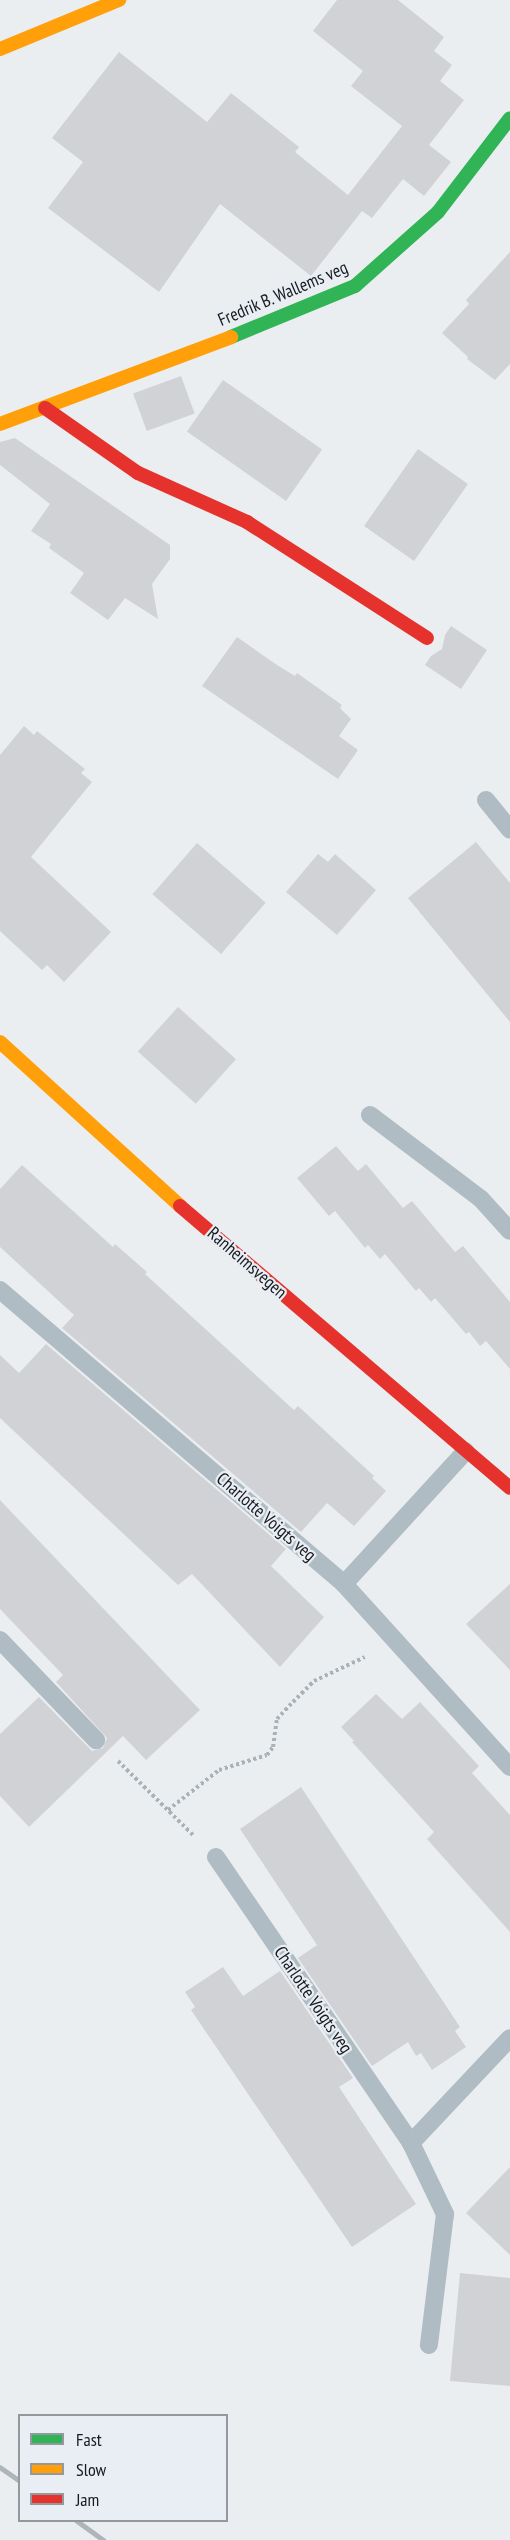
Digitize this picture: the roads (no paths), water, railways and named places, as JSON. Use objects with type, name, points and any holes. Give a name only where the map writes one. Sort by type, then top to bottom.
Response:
[{"type":"street","points":[[0,49],[119,0]]},
{"type":"street","name":"Fredrik B. Wallems veg","points":[[0,424],[355,286],[438,212],[510,118]]},
{"type":"street","points":[[45,408],[138,473],[248,522],[427,638]]},
{"type":"street","name":"Ranheimsvegen","points":[[0,1042],[168,1196],[466,1451],[506,1479]]},
{"type":"lane","points":[[486,800],[510,830]]},
{"type":"lane","points":[[370,1115],[481,1199],[510,1232]]},
{"type":"lane","name":"Charlotte Voigts veg","points":[[0,1290],[344,1584],[390,1638],[510,1767]]},
{"type":"lane","points":[[344,1584],[466,1451]]},
{"type":"lane","points":[[0,1640],[96,1740]]},
{"type":"lane","name":"Charlotte Voigts veg","points":[[216,1857],[411,2143],[445,2214],[429,2345]]},
{"type":"lane","points":[[411,2143],[510,2038]]},
{"type":"railway","points":[[0,2467],[18,2480]]},
{"type":"railway","points":[[79,2522],[104,2540]]}]
